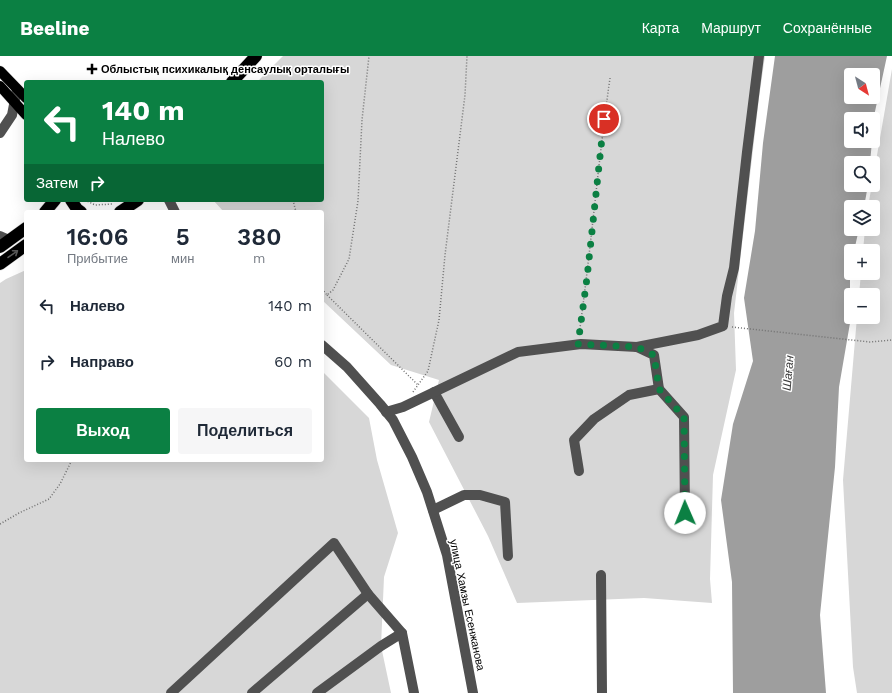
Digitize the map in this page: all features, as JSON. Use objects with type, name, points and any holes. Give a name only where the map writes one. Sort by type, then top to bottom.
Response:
[{"type":"highway","points":[[234,80],[256,56]]},
{"type":"highway","points":[[47,210],[53,202]]},
{"type":"highway","points":[[72,202],[78,210]]},
{"type":"highway","points":[[117,208],[133,202]]},
{"type":"highway","points":[[3,241],[24,229]]},
{"type":"highway","points":[[0,264],[24,246]]},
{"type":"main road","points":[[0,71],[24,96]]},
{"type":"main road","points":[[0,86],[24,113]]},
{"type":"street","points":[[386,412],[403,407],[518,352],[578,344],[637,347],[698,335],[723,326],[727,296],[734,268],[759,56]]},
{"type":"street","points":[[0,133],[12,115],[17,89]]},
{"type":"street","name":"улица Хамзы Есенжанова","points":[[324,347],[347,367],[393,420],[427,492],[446,555],[473,693]]},
{"type":"street","points":[[637,347],[654,355],[659,389],[684,417],[685,513]]},
{"type":"street","points":[[579,471],[574,440],[594,419],[630,395],[659,389]]},
{"type":"street","points":[[434,392],[459,437]]},
{"type":"street","points":[[432,510],[464,495],[480,495],[505,502],[508,556]]},
{"type":"street","points":[[170,693],[334,543],[368,594],[402,633],[414,693]]},
{"type":"street","points":[[601,575],[602,693]]},
{"type":"street","points":[[252,693],[368,594]]},
{"type":"street","points":[[317,693],[380,646],[402,633]]},
{"type":"path","points":[[327,295],[333,290],[349,259],[358,201],[362,120],[369,56]]},
{"type":"path","points":[[403,407],[428,371],[439,320],[445,255],[465,95],[467,56]]},
{"type":"path","points":[[578,344],[587,278],[600,147],[610,78]]},
{"type":"path","points":[[88,202],[95,205],[117,208]]},
{"type":"path","points":[[324,291],[418,385]]},
{"type":"path","points":[[723,326],[870,342],[892,340]]},
{"type":"path","points":[[0,524],[18,512],[48,499],[60,484],[71,462]]},
{"type":"shaded area","points":[[283,56],[765,56],[734,313],[736,370],[713,475],[710,579],[712,603],[644,598],[517,603],[488,536],[429,422],[439,380],[391,365],[324,302],[324,210],[222,210],[215,202],[324,202],[324,80],[259,80]]},
{"type":"shaded area","points":[[892,69],[892,693],[857,693],[853,667],[843,480],[856,324],[880,324],[880,288],[860,288],[860,280],[880,280],[880,244],[864,244],[864,236],[880,236],[880,200],[869,200],[871,192],[880,192],[880,156],[877,156],[878,148],[880,148],[880,138]]},
{"type":"shaded area","points":[[24,271],[24,462],[324,462],[324,373],[369,418],[377,460],[398,533],[384,577],[381,646],[391,693],[0,693],[0,283]]},
{"type":"water","name":"Шаған","points":[[775,56],[887,56],[880,88],[880,68],[844,68],[844,104],[877,104],[875,112],[844,112],[844,148],[871,148],[871,156],[844,156],[844,192],[867,192],[865,200],[844,200],[844,236],[857,236],[856,244],[844,244],[844,280],[850,280],[850,288],[844,288],[844,324],[850,324],[839,387],[835,467],[820,615],[826,693],[733,693],[732,582],[721,500],[733,424],[753,361],[744,298],[755,231],[763,143]]},
{"type":"place","name":"Облыстық психикалық денсаулық орталығы","points":[[92,69]]},
{"type":"route","points":[[604,119],[587,278],[578,344],[637,347],[654,355],[659,389],[684,417],[685,513]]}]
